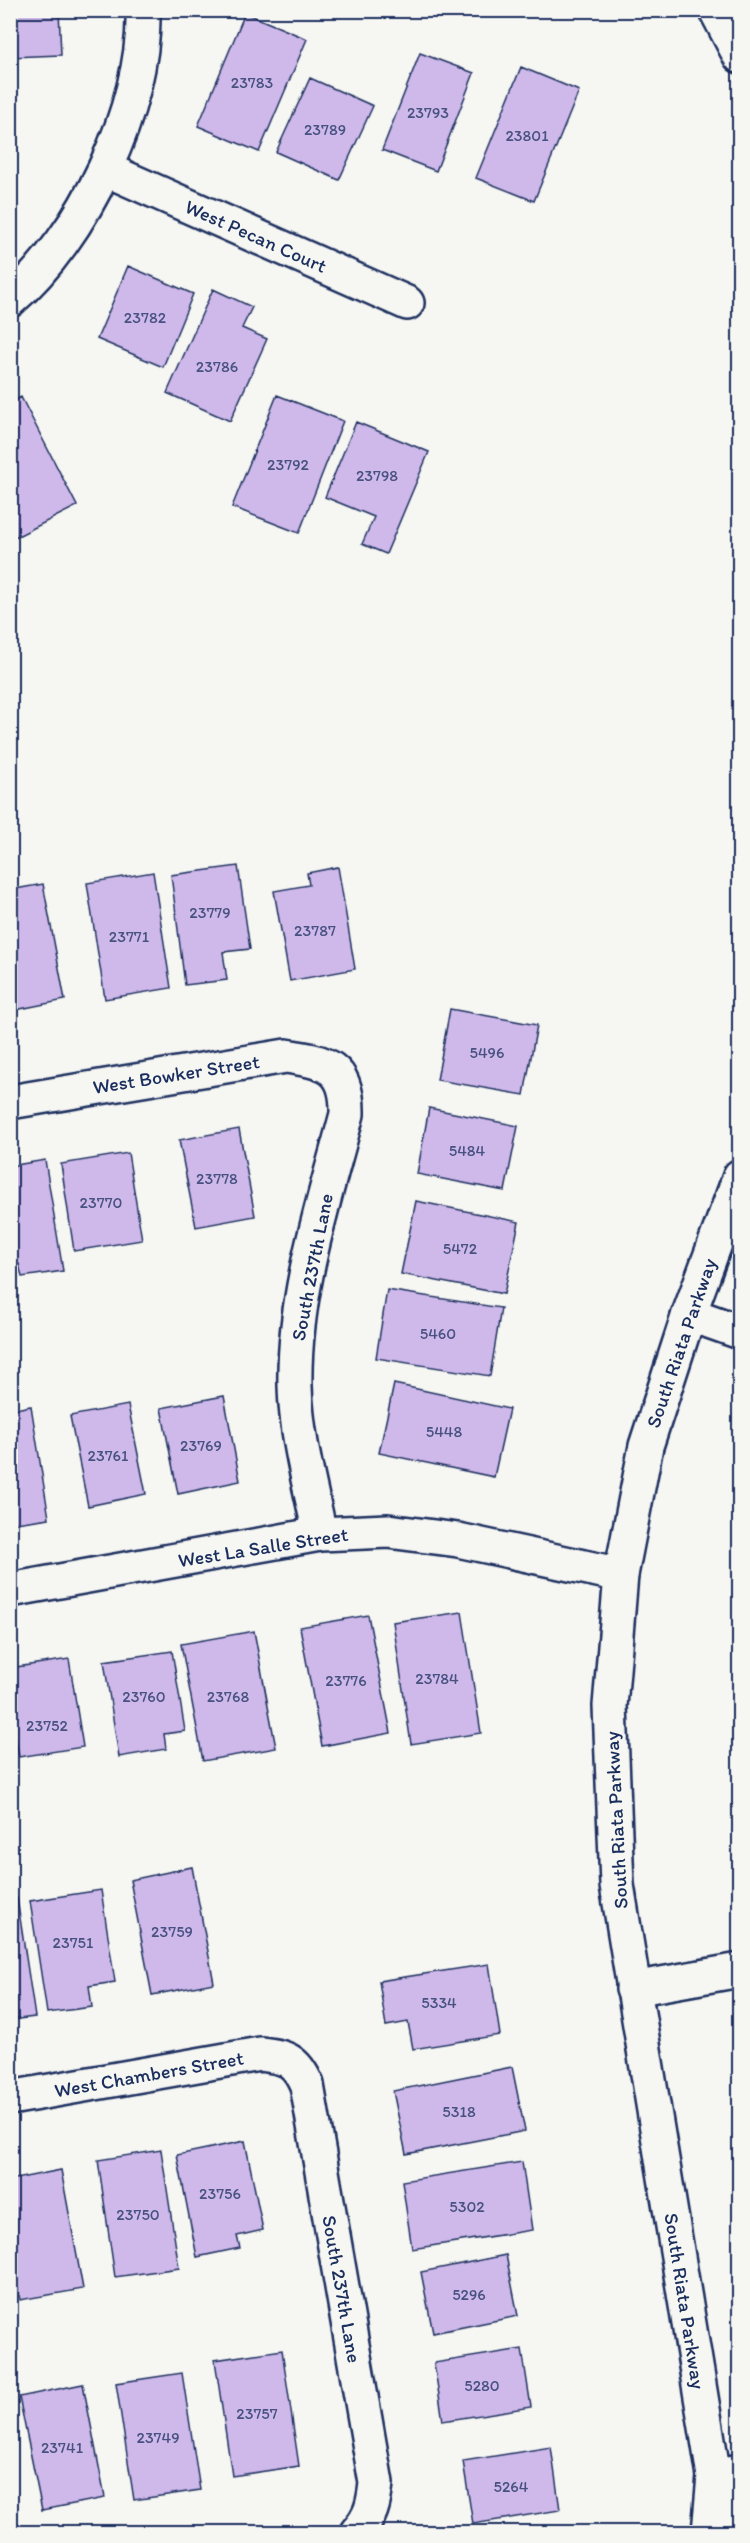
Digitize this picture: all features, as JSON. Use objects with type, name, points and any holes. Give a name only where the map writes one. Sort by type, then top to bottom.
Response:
[{"type":"street","points":[[10,300],[45,268],[70,231],[105,169],[137,81],[143,10]]},
{"type":"street","points":[[716,10],[739,54]]},
{"type":"street","name":"West Pecan Court","points":[[105,169],[407,303]]},
{"type":"street","name":"West Bowker Street","points":[[10,1102],[286,1056],[320,1061],[339,1074]]},
{"type":"street","name":"South 237th Lane","points":[[320,1534],[298,1422],[295,1356],[300,1313],[314,1241],[347,1114],[346,1095],[339,1074]]},
{"type":"street","name":"South Riata Parkway","points":[[740,1176],[689,1314],[646,1446],[621,1575],[610,1706],[617,1885],[633,1989],[727,2473],[740,2522]]},
{"type":"street","points":[[689,1314],[740,1332]]},
{"type":"street","name":"West La Salle Street","points":[[10,1590],[320,1534],[388,1531],[459,1540],[621,1575]]},
{"type":"street","points":[[633,1989],[740,1970]]},
{"type":"street","name":"West Chambers Street","points":[[10,2098],[260,2054],[288,2059]]},
{"type":"street","name":"South 237th Lane","points":[[288,2059],[300,2070],[308,2085],[376,2483],[374,2507],[361,2528]]},
{"type":"street","name":"South Riata Parkway","points":[[709,2532],[727,2473]]},
{"type":"building","points":[[10,10],[59,10],[61,55],[10,57]]},
{"type":"building","points":[[245,13],[307,39],[259,152],[198,126]]},
{"type":"building","points":[[420,53],[474,73],[436,171],[382,150]]},
{"type":"building","points":[[521,67],[579,91],[534,201],[476,178]]},
{"type":"building","points":[[310,78],[373,106],[339,180],[276,152]]},
{"type":"building","points":[[128,266],[193,294],[163,367],[97,339]]},
{"type":"building","points":[[213,289],[252,307],[242,328],[267,339],[230,421],[167,393]]},
{"type":"building","points":[[277,395],[343,421],[299,533],[232,507]]},
{"type":"building","points":[[21,397],[77,506],[16,537],[10,527],[10,403]]},
{"type":"building","points":[[356,422],[429,452],[386,554],[362,544],[374,517],[325,497]]},
{"type":"building","points":[[238,866],[250,949],[223,952],[227,980],[185,985],[171,875]]},
{"type":"building","points":[[338,867],[355,969],[290,981],[274,891],[309,885],[307,873]]},
{"type":"building","points":[[153,872],[171,988],[105,999],[87,883]]},
{"type":"building","points":[[43,884],[65,1000],[10,1011],[10,890]]},
{"type":"building","points":[[450,1009],[537,1025],[524,1095],[437,1080]]},
{"type":"building","points":[[429,1108],[518,1126],[505,1191],[417,1174]]},
{"type":"building","points":[[239,1129],[255,1216],[196,1227],[179,1140]]},
{"type":"building","points":[[128,1153],[142,1240],[74,1251],[61,1164]]},
{"type":"building","points":[[45,1160],[63,1271],[22,1277],[19,1264],[10,1265],[10,1166]]},
{"type":"building","points":[[416,1201],[519,1222],[504,1294],[401,1274]]},
{"type":"building","points":[[387,1290],[501,1308],[490,1376],[376,1358]]},
{"type":"building","points":[[394,1384],[509,1409],[494,1477],[379,1453]]},
{"type":"building","points":[[224,1396],[240,1481],[178,1494],[161,1408]]},
{"type":"building","points":[[128,1405],[146,1494],[88,1506],[70,1416]]},
{"type":"building","points":[[31,1406],[49,1518],[10,1524],[10,1410]]},
{"type":"building","points":[[462,1612],[481,1733],[411,1744],[393,1622]]},
{"type":"building","points":[[368,1615],[391,1733],[322,1746],[300,1627]]},
{"type":"building","points":[[254,1631],[276,1748],[203,1761],[181,1644]]},
{"type":"building","points":[[172,1651],[185,1731],[164,1734],[166,1749],[119,1757],[104,1661]]},
{"type":"building","points":[[69,1659],[83,1747],[19,1757],[10,1703],[10,1668]]},
{"type":"building","points":[[192,1867],[214,1983],[152,1995],[130,1880]]},
{"type":"building","points":[[101,1890],[115,1982],[89,1986],[92,2007],[47,2013],[30,1901]]},
{"type":"building","points":[[17,1898],[35,2017],[10,2020],[10,1899]]},
{"type":"building","points":[[489,1964],[500,2035],[413,2049],[408,2022],[386,2026],[379,1981]]},
{"type":"building","points":[[512,2067],[525,2131],[406,2154],[393,2091]]},
{"type":"building","points":[[245,2141],[263,2230],[237,2236],[240,2248],[197,2257],[177,2155]]},
{"type":"building","points":[[161,2150],[179,2268],[115,2277],[98,2160]]},
{"type":"building","points":[[522,2162],[532,2230],[412,2249],[402,2181]]},
{"type":"building","points":[[61,2170],[83,2289],[20,2300],[10,2248],[10,2180]]},
{"type":"building","points":[[506,2255],[518,2316],[433,2333],[421,2272]]},
{"type":"building","points":[[522,2349],[531,2407],[443,2421],[434,2363]]},
{"type":"building","points":[[282,2350],[299,2466],[232,2476],[215,2360]]},
{"type":"building","points":[[182,2373],[200,2490],[134,2500],[116,2383]]},
{"type":"building","points":[[83,2384],[105,2498],[42,2510],[19,2397]]},
{"type":"building","points":[[551,2447],[560,2510],[473,2524],[463,2461]]}]
